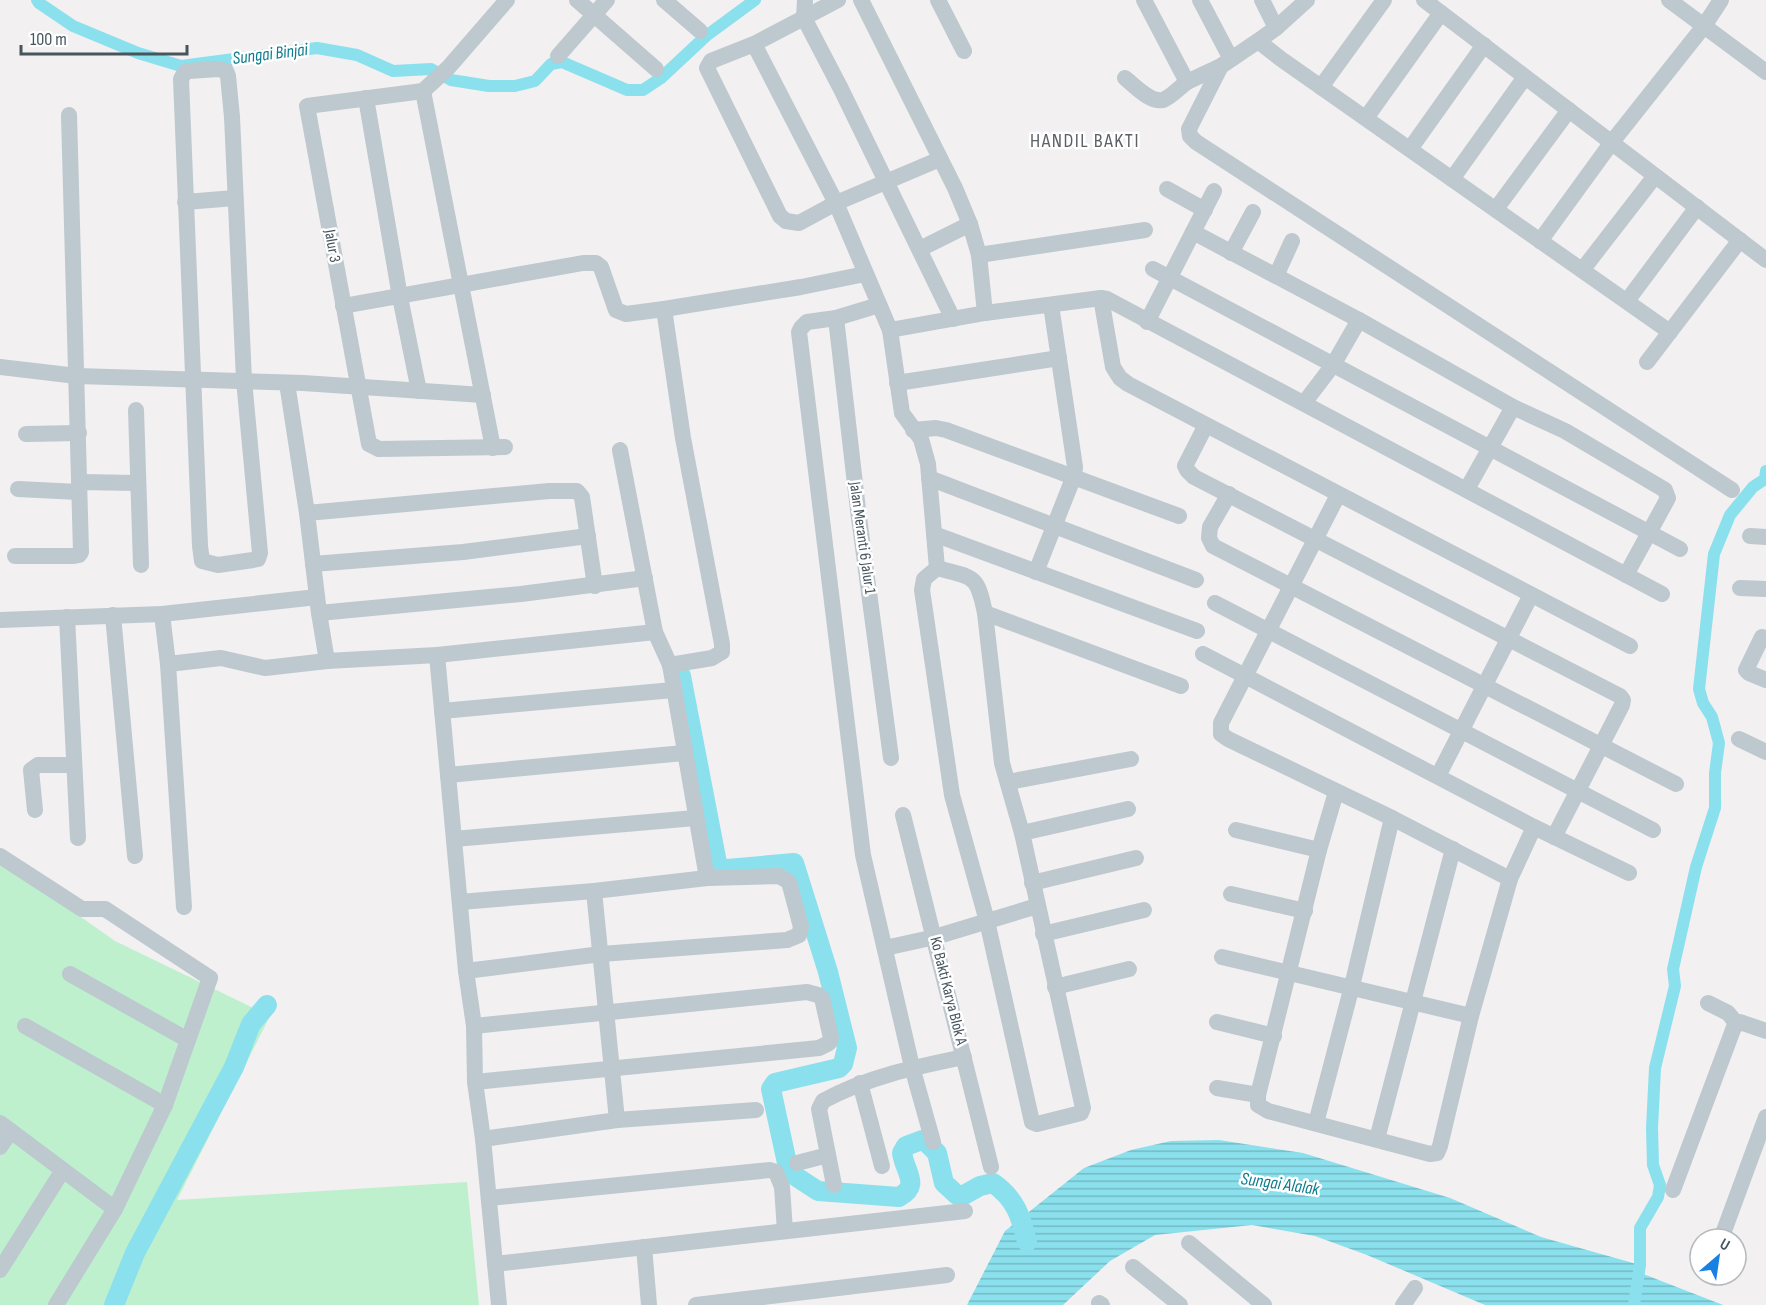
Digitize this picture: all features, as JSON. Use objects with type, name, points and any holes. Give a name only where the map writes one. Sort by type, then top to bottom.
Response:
[{"type":"street","points":[[419,391],[400,297],[366,98],[434,81],[507,0]]},
{"type":"street","points":[[577,0],[656,69]]},
{"type":"street","points":[[558,56],[607,0]]},
{"type":"street","points":[[664,0],[700,31]]},
{"type":"street","points":[[805,0],[804,18],[842,88],[885,182],[953,319]]},
{"type":"street","points":[[838,0],[754,44],[711,60],[707,68],[780,216],[786,221],[799,223],[836,203],[940,159]]},
{"type":"street","points":[[861,0],[955,188],[970,224],[979,255],[985,313]]},
{"type":"street","points":[[938,0],[964,51]]},
{"type":"street","points":[[1144,0],[1187,82]]},
{"type":"street","points":[[1200,0],[1226,62]]},
{"type":"street","points":[[1262,0],[1276,28]]},
{"type":"street","points":[[1125,78],[1149,97],[1163,100],[1187,82],[1226,62],[1276,28],[1307,0]]},
{"type":"street","points":[[1321,87],[1384,0]]},
{"type":"street","points":[[1424,0],[1766,260]]},
{"type":"street","points":[[1669,0],[1766,72]]},
{"type":"street","points":[[1540,241],[1612,142],[1704,26],[1721,0]]},
{"type":"street","points":[[1366,118],[1441,13]]},
{"type":"street","points":[[1258,40],[1321,87],[1670,332]]},
{"type":"street","points":[[754,44],[836,203],[890,330],[902,413],[924,446],[937,568]]},
{"type":"street","points":[[1410,149],[1484,45]]},
{"type":"street","points":[[1226,62],[1189,129],[1190,136],[1196,142],[1732,490]]},
{"type":"street","points":[[218,69],[226,71],[232,117],[244,380],[260,554],[253,560],[218,565],[202,561],[185,202],[181,79],[185,72],[189,71],[218,69]]},
{"type":"street","points":[[1452,179],[1526,77]]},
{"type":"street","points":[[0,367],[77,376],[244,380],[483,395],[461,284],[434,81]]},
{"type":"street","name":"Jalur 3","points":[[366,98],[307,106],[369,444],[379,449],[499,448],[483,395]]},
{"type":"street","points":[[1496,209],[1569,110]]},
{"type":"street","points":[[15,556],[74,556],[80,554],[79,433],[69,115]]},
{"type":"street","points":[[1583,269],[1654,176]]},
{"type":"street","points":[[1167,189],[1205,210]]},
{"type":"street","points":[[1147,322],[1214,191]]},
{"type":"street","points":[[185,202],[235,198]]},
{"type":"street","points":[[1627,301],[1697,207]]},
{"type":"street","points":[[1231,253],[1253,212]]},
{"type":"street","points":[[920,249],[970,224]]},
{"type":"street","points":[[979,255],[1145,230]]},
{"type":"street","points":[[1193,232],[1359,320],[1513,406],[1565,431],[1665,490],[1668,498],[1626,575]]},
{"type":"street","points":[[1647,362],[1740,240]]},
{"type":"street","points":[[1276,276],[1292,241]]},
{"type":"street","points":[[343,306],[583,263],[596,263],[601,267],[616,310],[626,314],[801,287],[865,274]]},
{"type":"street","points":[[1153,269],[1680,549]]},
{"type":"street","points":[[890,330],[985,313],[1101,298],[1467,489],[1662,594]]},
{"type":"street","points":[[1101,298],[1113,367],[1128,384],[1630,645]]},
{"type":"street","points":[[879,305],[836,318],[807,322],[799,333],[863,855],[912,1067],[933,1142]]},
{"type":"street","points":[[1036,572],[1074,476],[1075,467],[1051,305]]},
{"type":"street","points":[[664,309],[683,438],[723,644],[722,652],[718,656],[670,665]]},
{"type":"street","name":"Jalan Meranti 6 Jalur 1","points":[[836,318],[858,510],[891,758]]},
{"type":"street","points":[[1304,403],[1333,365],[1359,320]]},
{"type":"street","points":[[897,383],[1059,358]]},
{"type":"street","points":[[287,383],[327,661]]},
{"type":"street","points":[[1467,489],[1513,406]]},
{"type":"street","points":[[136,410],[141,565]]},
{"type":"street","points":[[1206,425],[1185,466],[1194,477],[1620,696],[1623,700],[1622,705],[1554,837]]},
{"type":"street","points":[[913,429],[946,430],[1179,516]]},
{"type":"street","points":[[26,434],[79,433]]},
{"type":"street","points":[[620,450],[655,632],[670,665],[672,690],[707,878]]},
{"type":"street","points":[[929,478],[1055,524],[1196,580]]},
{"type":"street","points":[[18,489],[137,483]]},
{"type":"street","points":[[307,513],[549,491],[577,491],[582,497],[595,586]]},
{"type":"street","points":[[1230,494],[1210,527],[1209,538],[1213,546],[1676,784]]},
{"type":"street","points":[[1338,495],[1221,723],[1221,734],[1510,879]]},
{"type":"street","points":[[934,534],[1197,631]]},
{"type":"street","points":[[313,564],[463,552],[588,537]]},
{"type":"street","points":[[937,568],[965,575],[978,584],[984,613],[1002,763],[1022,832],[1083,1110],[1081,1113],[1035,1124],[1032,1122],[987,921],[952,795],[922,590],[924,579],[937,568]]},
{"type":"street","points":[[0,620],[318,605],[595,586],[645,578]]},
{"type":"street","points":[[1740,588],[1766,589]]},
{"type":"street","points":[[1438,776],[1531,595]]},
{"type":"street","points":[[1215,603],[1653,830]]},
{"type":"street","points":[[984,613],[1181,686]]},
{"type":"street","points":[[162,614],[168,664],[184,907]]},
{"type":"street","points":[[113,615],[135,856]]},
{"type":"street","points":[[67,617],[78,838]]},
{"type":"street","points":[[168,664],[221,658],[265,668],[327,661],[437,655],[655,632]]},
{"type":"street","points":[[1762,636],[1746,670],[1766,680]]},
{"type":"street","points":[[1203,654],[1534,827],[1629,873]]},
{"type":"street","points":[[437,655],[466,971],[474,1026],[475,1082],[483,1139],[499,1305]]},
{"type":"street","points":[[442,711],[672,690]]},
{"type":"street","points":[[1739,739],[1766,752]]},
{"type":"street","points":[[448,775],[684,753]]},
{"type":"street","points":[[1008,782],[1131,759]]},
{"type":"street","points":[[35,810],[31,770],[38,765],[74,765]]},
{"type":"street","points":[[1336,792],[1319,850],[1258,1095],[1258,1105],[1268,1111],[1430,1154],[1438,1152],[1471,1016],[1510,879],[1534,827]]},
{"type":"street","points":[[1022,832],[1128,809]]},
{"type":"street","name":"Ko Bakti Karya Blok A","points":[[903,815],[991,1167]]},
{"type":"street","points":[[454,839],[695,818]]},
{"type":"street","points":[[1316,1123],[1352,986],[1392,818]]},
{"type":"street","points":[[1236,830],[1319,850]]},
{"type":"street","points":[[1377,1139],[1453,849]]},
{"type":"street","points":[[0,856],[82,909],[105,909],[210,978],[165,1105],[115,1209],[56,1305]]},
{"type":"street","points":[[1032,883],[1136,858]]},
{"type":"street","points":[[460,902],[594,891],[707,878],[779,876],[786,879],[792,889],[801,927],[799,935],[787,940],[601,954],[466,971]]},
{"type":"street","points":[[594,891],[614,1069],[617,1120]]},
{"type":"street","points":[[1231,894],[1305,911]]},
{"type":"street","points":[[885,948],[934,937],[1037,906]]},
{"type":"street","points":[[1043,934],[1144,910]]},
{"type":"street","points":[[1222,957],[1471,1016]]},
{"type":"street","points":[[1055,987],[1129,969]]},
{"type":"street","points":[[70,974],[188,1040]]},
{"type":"street","points":[[474,1026],[807,993],[822,998],[831,1038],[829,1043],[819,1048],[475,1082]]},
{"type":"street","points":[[1708,1003],[1728,1013],[1737,1024]]},
{"type":"street","points":[[1217,1022],[1274,1036]]},
{"type":"street","points":[[1672,1190],[1734,1027],[1745,1023],[1766,1031]]},
{"type":"street","points":[[25,1026],[165,1105]]},
{"type":"street","points":[[834,1185],[819,1104],[861,1083],[912,1067],[964,1057]]},
{"type":"street","points":[[861,1083],[882,1166]]},
{"type":"street","points":[[1217,1088],[1258,1095]]},
{"type":"street","points":[[483,1139],[617,1120],[756,1110]]},
{"type":"street","points":[[1725,1227],[1766,1117]]},
{"type":"street","points":[[0,1147],[5,1127],[115,1209]]},
{"type":"street","points":[[797,1163],[828,1155]]},
{"type":"street","points":[[0,1270],[63,1170]]},
{"type":"street","points":[[489,1197],[770,1170],[776,1172],[782,1187],[785,1231]]},
{"type":"street","points":[[495,1264],[965,1211]]},
{"type":"street","points":[[1189,1243],[1264,1305]]},
{"type":"street","points":[[644,1247],[649,1305]]},
{"type":"street","points":[[1133,1267],[1180,1305]]},
{"type":"street","points":[[696,1305],[947,1275]]},
{"type":"street","points":[[1403,1305],[1416,1288]]},
{"type":"green space","points":[[0,860],[115,941],[270,1016],[177,1200],[467,1182],[479,1305],[0,1305]]},
{"type":"water","name":"Sungai Alalak","points":[[1219,1140],[1303,1153],[1450,1198],[1541,1237],[1640,1265],[1633,1270],[1723,1305],[1485,1305],[1367,1255],[1315,1236],[1252,1225],[1155,1235],[1110,1261],[1063,1305],[967,1305],[1005,1231],[1084,1168],[1131,1150],[1171,1141]]},
{"type":"waterway","name":"Sungai Binjai","points":[[37,0],[73,26],[138,53],[181,66],[317,48],[357,55],[393,71],[431,69],[451,80],[489,86],[515,86],[535,81],[551,64],[562,62],[627,90],[643,90],[661,78],[706,36],[755,0]]},
{"type":"waterway","points":[[1634,1305],[1640,1265],[1640,1228],[1658,1197],[1660,1185],[1653,1165],[1655,1068],[1675,986],[1673,969],[1696,867],[1715,808],[1715,773],[1719,743],[1712,717],[1703,703],[1699,689],[1714,554],[1730,515],[1753,487],[1765,479],[1766,471]]},
{"type":"waterway","points":[[681,676],[717,863],[722,869],[794,863],[828,972],[847,1048],[843,1064],[839,1068],[775,1083],[771,1089],[787,1163],[792,1174],[818,1191],[899,1197],[906,1192],[910,1183],[902,1153],[906,1146],[922,1140],[937,1153],[944,1183],[957,1195],[962,1196],[980,1186],[993,1183],[1001,1189],[1016,1209],[1027,1242]]},
{"type":"waterway","points":[[114,1305],[135,1253],[234,1067],[251,1024],[267,1005]]},
{"type":"district","name":"HANDIL BAKTI","points":[[1085,141]]}]
